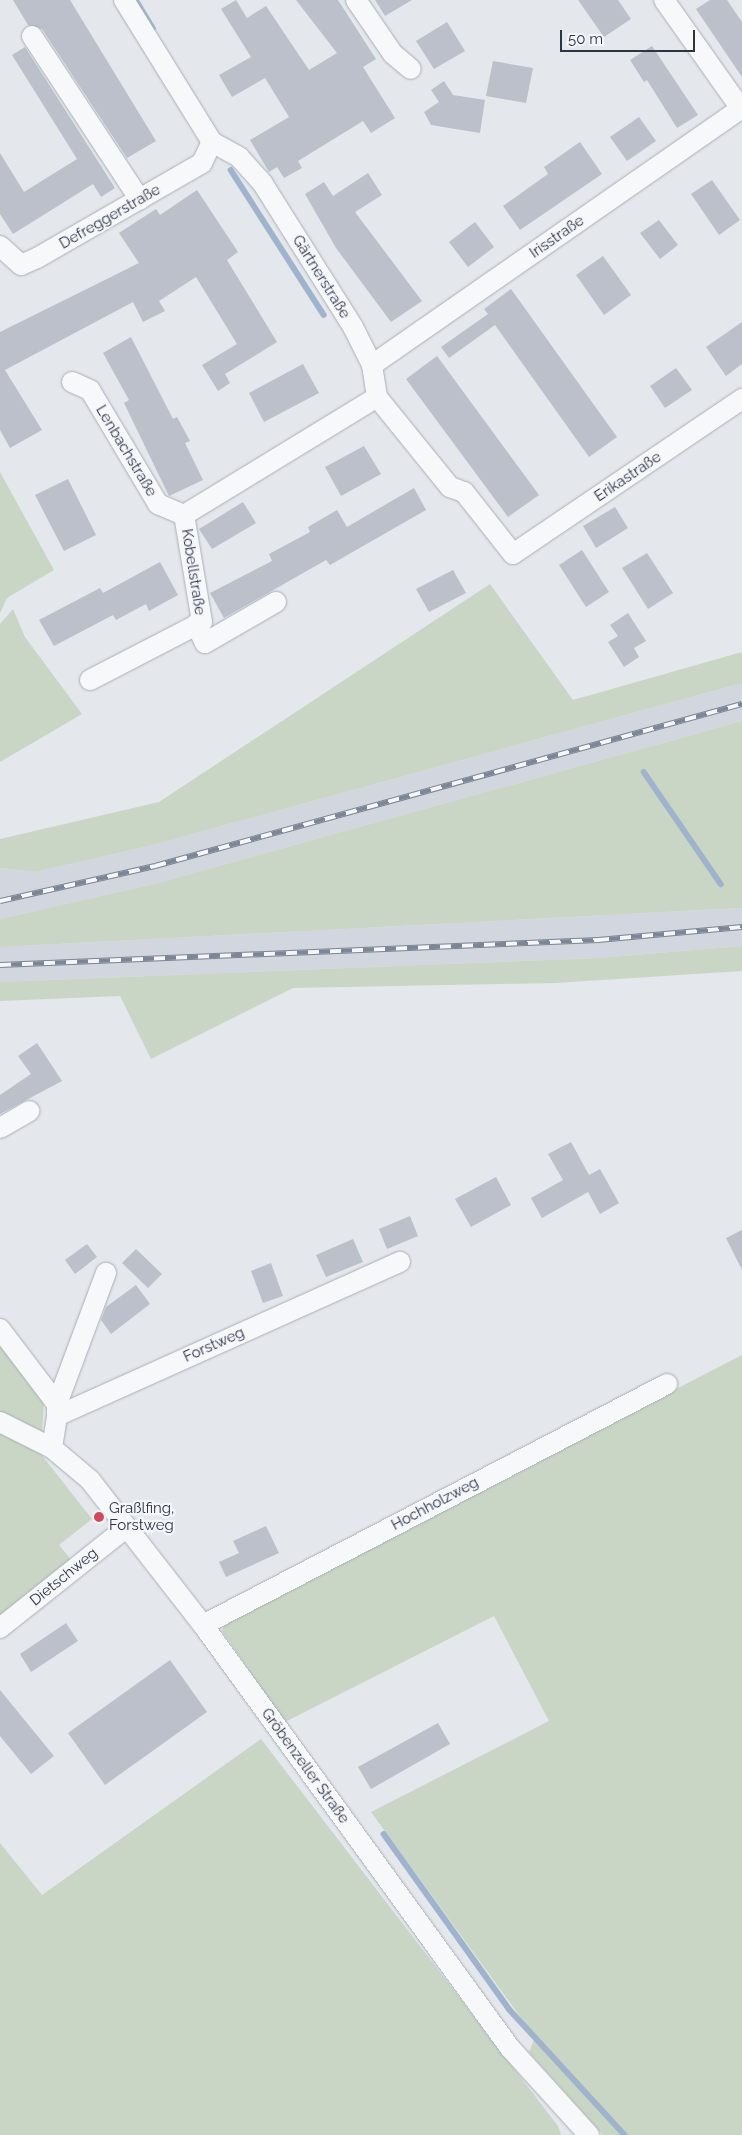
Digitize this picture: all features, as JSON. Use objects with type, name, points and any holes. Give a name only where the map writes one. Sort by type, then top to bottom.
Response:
[{"type":"street","name":"Gärtnerstraße","points":[[124,0],[212,142],[239,157],[263,184],[372,365],[377,397]]},
{"type":"street","points":[[356,0],[393,54],[410,70]]},
{"type":"street","points":[[664,0],[741,109]]},
{"type":"street","points":[[32,36],[140,200]]},
{"type":"street","name":"Irisstraße","points":[[372,365],[741,109]]},
{"type":"street","name":"Defreggerstraße","points":[[0,246],[22,265],[140,200],[202,163],[212,142]]},
{"type":"street","name":"Lenbachstraße","points":[[72,382],[90,390],[158,504],[184,515]]},
{"type":"street","name":"Kobellstraße","points":[[90,680],[202,622],[184,515],[377,397]]},
{"type":"street","name":"Erikastraße","points":[[377,397],[450,487],[464,492],[513,554],[742,399]]},
{"type":"street","points":[[196,624],[205,643],[276,602]]},
{"type":"street","points":[[0,1128],[29,1112]]},
{"type":"street","name":"Forstweg","points":[[57,1410],[400,1262]]},
{"type":"street","points":[[52,1448],[57,1410],[106,1273]]},
{"type":"street","points":[[0,1329],[57,1410]]},
{"type":"street","name":"Hochholzweg","points":[[202,1626],[667,1384]]},
{"type":"street","name":"Gröbenzeller Straße","points":[[0,1422],[52,1448],[90,1480],[202,1626],[510,2048],[589,2135]]},
{"type":"street","name":"Dietschweg","points":[[0,1628],[127,1527]]},
{"type":"shaded area","points":[[742,683],[742,721],[158,883],[0,919],[0,868],[35,872],[149,846]]},
{"type":"shaded area","points":[[742,908],[742,946],[598,958],[0,982],[0,947]]},
{"type":"green space","points":[[0,472],[54,570],[7,598],[0,613]]},
{"type":"green space","points":[[490,584],[573,700],[742,652],[742,683],[149,846],[35,872],[0,868],[0,839],[159,802]]},
{"type":"green space","points":[[13,609],[25,637],[82,714],[0,762],[0,624]]},
{"type":"green space","points":[[742,721],[742,908],[0,947],[0,919],[158,883]]},
{"type":"green space","points":[[742,946],[742,971],[555,983],[293,988],[151,1059],[120,996],[0,1001],[0,982],[598,958]]},
{"type":"green space","points":[[0,1339],[45,1392],[40,1453],[92,1519],[59,1545],[72,1561],[0,1619]]},
{"type":"green space","points":[[742,1355],[742,2135],[603,2135],[529,2052],[535,2037],[371,1812],[549,1721],[494,1616],[285,1722],[222,1631],[225,1622]]},
{"type":"green space","points":[[261,1739],[558,2126],[561,2135],[0,2135],[0,1843],[42,1895]]},
{"type":"building","points":[[13,0],[70,0],[156,141],[127,158],[42,29],[28,25]]},
{"type":"building","points":[[236,0],[247,18],[266,6],[309,70],[337,53],[296,0],[338,0],[376,59],[363,67],[395,118],[371,133],[363,121],[298,161],[302,168],[284,178],[277,167],[269,172],[250,140],[289,117],[265,78],[232,97],[219,75],[251,57],[221,9]]},
{"type":"building","points":[[375,0],[412,0],[385,16]]},
{"type":"building","points":[[578,0],[618,0],[631,19],[604,37]]},
{"type":"building","points":[[710,0],[727,0],[742,22],[742,77],[696,9]]},
{"type":"building","points":[[447,22],[465,51],[434,69],[416,41]]},
{"type":"building","points":[[652,46],[698,115],[677,128],[647,80],[644,82],[630,60]]},
{"type":"building","points":[[25,47],[115,188],[101,197],[93,184],[13,234],[0,214],[0,153],[24,192],[77,159],[12,55]]},
{"type":"building","points":[[493,61],[533,68],[526,103],[486,96]]},
{"type":"building","points":[[444,81],[453,95],[485,100],[480,133],[431,125],[424,112],[439,102],[431,90]]},
{"type":"building","points":[[639,117],[656,141],[627,161],[610,137]]},
{"type":"building","points":[[580,142],[602,174],[520,230],[503,206],[548,174],[544,167]]},
{"type":"building","points":[[368,173],[382,195],[355,212],[422,301],[391,322],[336,248],[305,194],[324,182],[333,196]]},
{"type":"building","points":[[712,180],[740,220],[719,235],[691,194]]},
{"type":"building","points":[[197,190],[238,252],[227,260],[277,342],[225,374],[230,383],[218,391],[202,365],[237,344],[196,277],[159,301],[165,311],[143,322],[133,302],[5,370],[42,430],[10,448],[0,430],[0,332],[139,263],[119,233],[156,209],[160,215]]},
{"type":"building","points":[[659,220],[678,245],[660,259],[640,233]]},
{"type":"building","points":[[475,222],[494,247],[468,267],[449,242]]},
{"type":"building","points":[[603,256],[631,295],[604,315],[576,275]]},
{"type":"building","points":[[511,289],[617,437],[589,457],[495,325],[449,358],[441,347],[488,314],[484,309]]},
{"type":"building","points":[[742,322],[742,364],[726,376],[706,347]]},
{"type":"building","points":[[131,337],[173,419],[177,417],[190,441],[185,443],[203,480],[169,496],[124,403],[129,400],[103,353]]},
{"type":"building","points":[[437,356],[539,495],[508,517],[406,379]]},
{"type":"building","points":[[303,364],[319,393],[264,422],[249,393]]},
{"type":"building","points":[[676,368],[692,390],[665,408],[650,386]]},
{"type":"building","points":[[364,446],[381,474],[341,496],[325,467]]},
{"type":"building","points":[[68,479],[96,535],[64,551],[35,495]]},
{"type":"building","points":[[414,488],[426,510],[330,565],[326,560],[224,618],[210,593],[272,561],[269,554],[310,532],[308,527],[337,510],[347,527]]},
{"type":"building","points":[[243,502],[256,523],[212,549],[199,529]]},
{"type":"building","points":[[615,507],[628,528],[596,548],[583,526]]},
{"type":"building","points":[[582,550],[609,592],[586,607],[559,565]]},
{"type":"building","points":[[647,553],[673,593],[648,609],[622,568]]},
{"type":"building","points":[[160,562],[178,595],[149,611],[146,604],[116,620],[113,615],[54,646],[39,620],[100,588],[103,593]]},
{"type":"building","points":[[453,570],[466,593],[429,612],[416,589]]},
{"type":"building","points":[[628,613],[646,641],[634,648],[639,657],[624,667],[608,642],[618,636],[610,625]]},
{"type":"building","points":[[37,1043],[62,1081],[0,1114],[0,1095],[31,1074],[18,1056]]},
{"type":"building","points":[[571,1142],[589,1175],[600,1169],[619,1203],[600,1214],[588,1192],[542,1218],[531,1198],[563,1180],[548,1154]]},
{"type":"building","points":[[496,1177],[511,1205],[471,1227],[455,1199]]},
{"type":"building","points":[[410,1216],[418,1236],[387,1249],[379,1229]]},
{"type":"building","points":[[742,1230],[742,1270],[726,1238]]},
{"type":"building","points":[[353,1239],[363,1262],[326,1277],[316,1255]]},
{"type":"building","points":[[87,1244],[97,1257],[75,1274],[65,1260]]},
{"type":"building","points":[[136,1249],[162,1274],[148,1288],[122,1263]]},
{"type":"building","points":[[271,1263],[283,1296],[263,1303],[251,1271]]},
{"type":"building","points":[[136,1285],[150,1304],[111,1334],[101,1320],[106,1307]]},
{"type":"building","points":[[266,1526],[279,1553],[226,1577],[219,1562],[239,1553],[233,1541]]},
{"type":"building","points":[[66,1623],[78,1641],[31,1672],[20,1654]]},
{"type":"building","points":[[170,1660],[207,1712],[105,1785],[68,1733]]},
{"type":"building","points":[[0,1690],[54,1756],[31,1774],[0,1736]]},
{"type":"building","points":[[438,1723],[450,1744],[371,1789],[358,1767]]},
{"type":"waterway","points":[[136,0],[153,28]]},
{"type":"waterway","points":[[231,170],[324,315]]},
{"type":"waterway","points":[[644,772],[721,884]]},
{"type":"waterway","points":[[384,1834],[510,2010],[625,2135]]},
{"type":"railway","points":[[0,901],[155,866],[742,704]]},
{"type":"railway","points":[[0,965],[598,940],[742,927]]},
{"type":"place","name":"Graßlfing, Forstweg","points":[[99,1517]]}]
